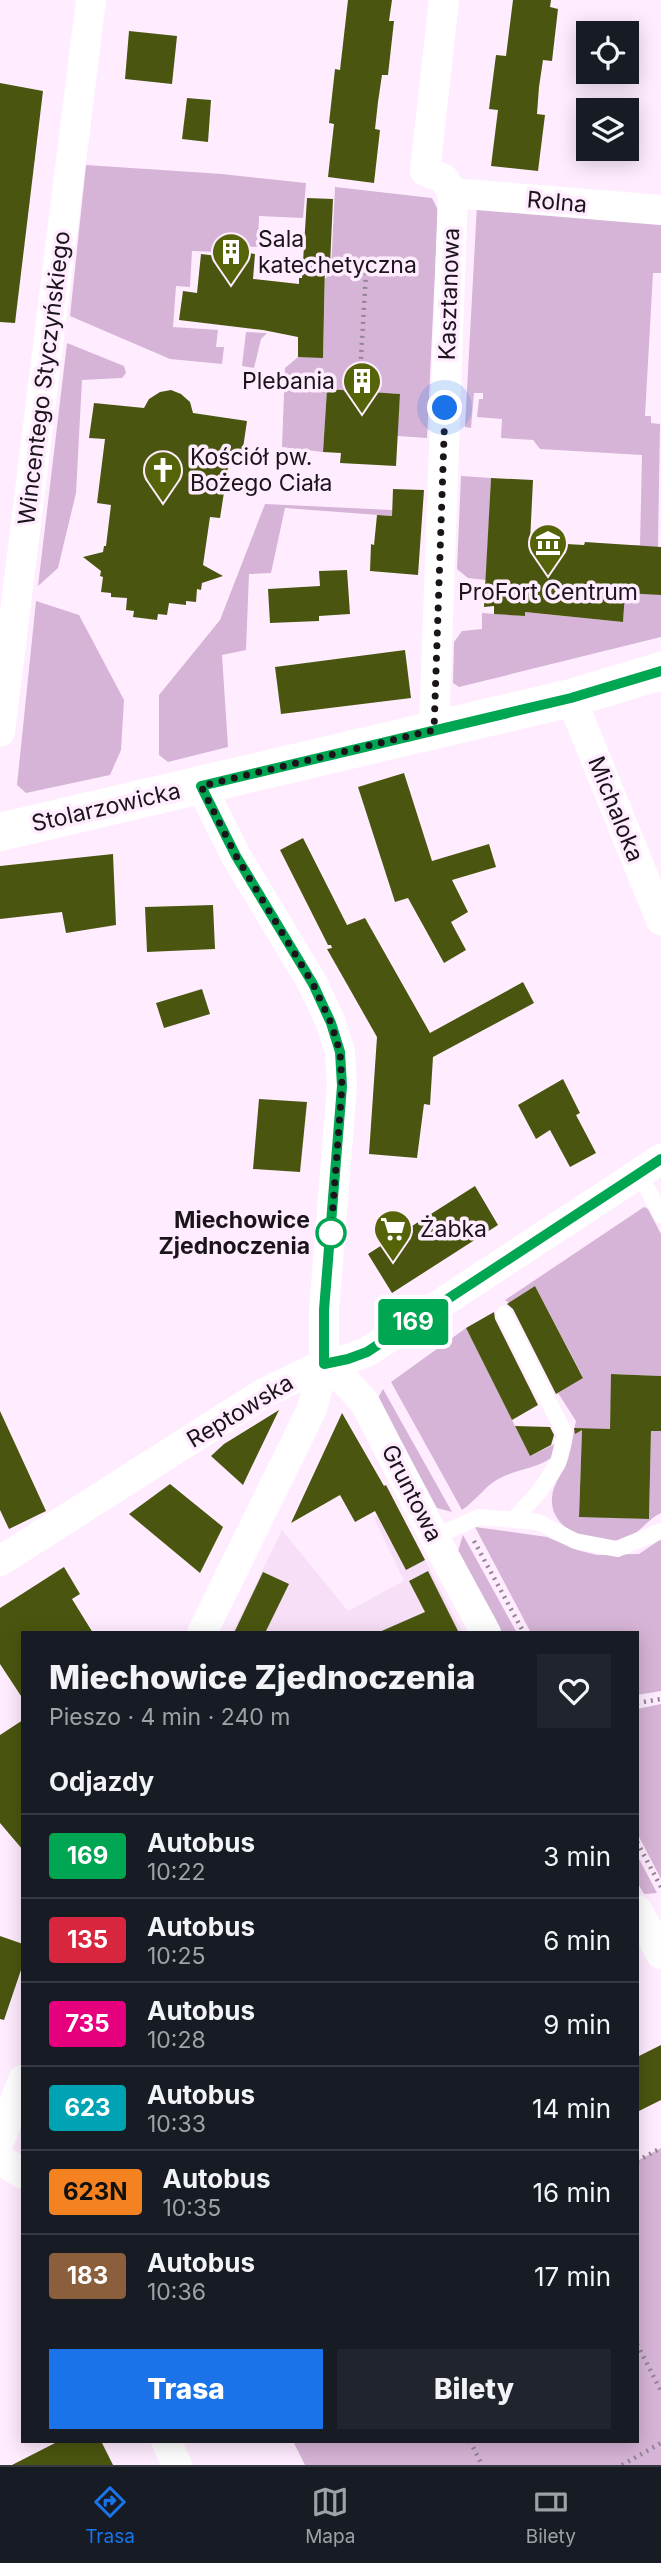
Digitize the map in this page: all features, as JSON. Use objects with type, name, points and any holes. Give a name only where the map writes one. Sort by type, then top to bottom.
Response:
[{"type":"street","points":[[444,0],[425,171],[444,179],[453,193]]},
{"type":"street","name":"Wincentego Styczyńskiego","points":[[0,732],[90,12]]},
{"type":"street","name":"Rolna","points":[[453,193],[661,210]]},
{"type":"street","name":"Kasztanowa","points":[[434,730],[453,193]]},
{"type":"street","name":"Stolarzowicka","points":[[0,832],[571,698],[661,671]]},
{"type":"street","name":"Michaloka","points":[[571,698],[661,920]]},
{"type":"street","points":[[201,786],[236,856],[313,984],[331,1023],[340,1052],[342,1086],[324,1310],[324,1364],[312,1409],[203,1631]]},
{"type":"street","name":"Reptowska","points":[[0,1561],[264,1393],[324,1364],[367,1352],[650,1166]]},
{"type":"street","name":"Gruntowa","points":[[324,1364],[346,1382],[365,1403],[485,1631]]},
{"type":"street","points":[[639,1914],[661,1954]]},
{"type":"street","points":[[0,2140],[21,2085]]},
{"type":"street","points":[[0,2159],[21,2173]]},
{"type":"street","points":[[167,2443],[177,2465]]},
{"type":"lane","points":[[650,1166],[661,1215]]},
{"type":"lane","points":[[504,1314],[565,1434],[558,1463],[539,1492],[513,1520]]},
{"type":"lane","points":[[434,1537],[479,1517],[538,1522],[575,1541],[617,1549],[661,1531]]},
{"type":"path","points":[[303,272],[366,273],[359,391]]},
{"type":"path","points":[[639,1703],[661,1699]]},
{"type":"path","points":[[639,1846],[661,1887]]},
{"type":"path","points":[[639,2160],[661,2148]]},
{"type":"path","points":[[639,2348],[661,2391]]},
{"type":"path","points":[[471,2443],[482,2465]]},
{"type":"path","points":[[622,2465],[661,2443]]},
{"type":"shaded area","points":[[86,165],[222,174],[306,183],[303,218],[259,216],[258,247],[219,245],[218,252],[192,251],[190,287],[176,286],[173,327],[218,330],[216,347],[224,347],[222,364],[170,359],[70,316]]},
{"type":"shaded area","points":[[335,187],[432,198],[438,210],[427,438],[397,436],[400,394],[327,389],[323,452],[282,447],[285,368],[298,357],[323,357],[325,279],[331,271]]},
{"type":"shaded area","points":[[477,205],[661,224],[661,273],[653,273],[645,416],[651,416],[651,423],[660,424],[655,594],[661,595],[661,637],[459,687],[453,683],[454,642],[462,631],[482,629],[482,613],[524,616],[525,612],[623,622],[627,545],[640,545],[642,455],[540,449],[533,440],[501,438],[502,419],[477,417],[479,399],[483,399],[483,393],[474,393],[471,428],[465,427]]},
{"type":"shaded area","points":[[246,332],[267,333],[261,339],[254,368],[242,366]]},
{"type":"shaded area","points":[[67,343],[124,366],[126,373],[122,378],[82,380],[76,493],[58,568],[38,586]]},
{"type":"shaded area","points":[[461,476],[491,478],[486,580],[468,578],[457,569]]},
{"type":"shaded area","points":[[265,504],[392,510],[392,516],[285,508],[271,573],[249,574],[246,650],[222,655],[228,747],[168,762],[159,755],[159,695],[220,620]]},
{"type":"shaded area","points":[[36,601],[79,615],[124,700],[121,750],[110,775],[26,793],[17,785]]},
{"type":"shaded area","points":[[644,1207],[648,1209],[661,1234],[661,1376],[612,1374],[610,1429],[582,1429],[579,1516],[649,1519],[651,1431],[661,1431],[661,1513],[631,1536],[620,1540],[593,1540],[569,1530],[559,1521],[553,1511],[552,1498],[554,1487],[571,1450],[576,1421],[558,1393],[583,1377],[535,1286],[509,1303],[505,1300]]},
{"type":"shaded area","points":[[466,1328],[530,1456],[555,1444],[551,1458],[495,1481],[462,1510],[391,1382]]},
{"type":"shaded area","points":[[383,1389],[452,1512],[437,1508],[378,1398]]},
{"type":"shaded area","points":[[396,1504],[462,1631],[233,1631],[282,1530],[348,1611],[404,1581],[374,1518]]},
{"type":"shaded area","points":[[475,1527],[547,1537],[597,1555],[639,1554],[661,1539],[661,1691],[639,1695],[639,1631],[530,1631]]},
{"type":"shaded area","points":[[463,1535],[516,1631],[501,1631],[458,1551]]},
{"type":"shaded area","points":[[661,1704],[661,1879],[639,1837],[639,1709]]},
{"type":"shaded area","points":[[639,1859],[657,1893],[644,1894],[639,1885]]},
{"type":"shaded area","points":[[661,2148],[661,2465],[305,2465],[294,2443],[639,2443],[639,2160]]},
{"type":"building","points":[[348,0],[392,0],[389,21],[394,21],[388,75],[382,75],[375,129],[380,130],[374,183],[328,177],[334,124],[329,123],[335,69],[340,70]]},
{"type":"building","points":[[513,0],[551,0],[550,7],[558,9],[552,61],[543,60],[539,87],[537,114],[545,115],[538,171],[491,166],[498,110],[489,109],[496,55],[506,56]]},
{"type":"building","points":[[129,31],[177,36],[172,84],[125,79]]},
{"type":"building","points":[[0,83],[43,91],[15,323],[0,322]]},
{"type":"building","points":[[187,98],[211,100],[208,142],[182,139]]},
{"type":"building","points":[[307,198],[333,199],[330,265],[325,265],[323,358],[298,357],[298,337],[179,320],[183,291],[197,293],[201,254],[226,257],[227,250],[255,254],[253,279],[299,284],[299,278],[302,278]]},
{"type":"building","name":"Plebania","points":[[327,389],[400,394],[396,466],[340,463],[341,453],[323,452]]},
{"type":"building","name":"Kościół pw. Bożego Ciała","points":[[171,390],[190,402],[193,413],[247,421],[242,455],[230,454],[220,518],[210,517],[203,565],[223,576],[202,583],[201,590],[197,589],[196,602],[186,601],[186,605],[169,603],[167,615],[158,614],[157,620],[133,617],[134,611],[126,610],[127,598],[111,597],[111,593],[101,592],[101,571],[83,557],[103,552],[111,505],[97,503],[105,439],[89,438],[94,403],[144,408],[149,399],[160,392]]},
{"type":"building","points":[[491,478],[533,480],[530,542],[661,547],[661,595],[625,593],[623,622],[525,612],[525,616],[494,614],[494,606],[484,607]]},
{"type":"building","points":[[393,489],[424,490],[418,575],[370,571],[371,544],[374,545],[377,515],[392,516]]},
{"type":"building","points":[[347,570],[350,614],[319,616],[319,621],[270,623],[268,589],[320,586],[319,571]]},
{"type":"building","points":[[405,650],[411,698],[281,714],[275,667]]},
{"type":"building","points":[[404,773],[432,861],[489,844],[496,867],[452,880],[468,912],[451,922],[466,950],[444,963],[408,898],[395,902],[358,787]]},
{"type":"building","points":[[303,838],[347,925],[365,918],[430,1033],[523,982],[534,1003],[433,1057],[430,1105],[424,1104],[417,1158],[369,1154],[377,1037],[327,949],[332,948],[331,945],[328,945],[280,850]]},
{"type":"building","points":[[113,854],[116,925],[66,933],[62,912],[0,919],[0,866]]},
{"type":"building","points":[[213,905],[215,949],[147,952],[145,907]]},
{"type":"building","points":[[202,989],[210,1014],[164,1028],[156,1003]]},
{"type":"building","points":[[563,1079],[580,1113],[576,1115],[596,1153],[570,1167],[550,1130],[536,1139],[518,1105]]},
{"type":"building","points":[[259,1099],[307,1102],[300,1172],[253,1169]]},
{"type":"building","points":[[475,1186],[498,1225],[392,1293],[368,1254]]},
{"type":"building","points":[[535,1286],[583,1378],[556,1394],[513,1309],[507,1304]]},
{"type":"building","points":[[494,1312],[538,1405],[512,1420],[466,1328]]},
{"type":"building","points":[[611,1374],[661,1376],[661,1431],[651,1431],[649,1519],[579,1517],[582,1430],[575,1434],[574,1428],[610,1429]]},
{"type":"building","points":[[279,1410],[243,1485],[211,1456],[224,1444]]},
{"type":"building","points":[[0,1411],[46,1511],[9,1529],[0,1510]]},
{"type":"building","points":[[342,1413],[384,1486],[386,1485],[425,1560],[406,1570],[375,1511],[355,1522],[340,1495],[291,1523]]},
{"type":"building","points":[[515,1426],[550,1427],[554,1435],[551,1445],[530,1456]]},
{"type":"building","points":[[170,1484],[223,1527],[200,1573],[129,1514]]},
{"type":"building","points":[[64,1567],[80,1594],[72,1599],[92,1631],[21,1631],[21,1696],[0,1664],[0,1608]]},
{"type":"building","points":[[428,1571],[458,1631],[382,1631],[425,1612],[409,1581]]},
{"type":"building","points":[[263,1572],[289,1584],[266,1631],[235,1631]]},
{"type":"building","points":[[21,1721],[21,1848],[0,1823],[0,1735]]},
{"type":"building","points":[[0,1936],[21,1943],[21,1970],[4,2020],[0,2019]]},
{"type":"building","points":[[661,2045],[661,2100],[639,2111],[639,2056]]},
{"type":"building","points":[[55,2443],[102,2443],[113,2465],[12,2465]]},
{"type":"bus line","name":"169","points":[[661,671],[571,698],[201,786],[236,856],[313,984],[331,1023],[340,1052],[340,1129],[324,1310],[324,1364],[367,1352],[661,1159]]},
{"type":"place","name":"Sala katechetyczna","points":[[231,286]]},
{"type":"place","name":"Plebania","points":[[362,415]]},
{"type":"place","name":"Kościół pw. Bożego Ciała","points":[[163,504]]},
{"type":"place","name":"ProFort Centrum","points":[[548,577]]},
{"type":"place","name":"Miechowice Zjednoczenia","points":[[331,1233]]},
{"type":"place","name":"Żabka","points":[[393,1263]]},
{"type":"route","points":[[331,1233],[340,1129],[340,1052],[331,1023],[313,984],[236,856],[201,786],[434,730],[445,408]]}]
